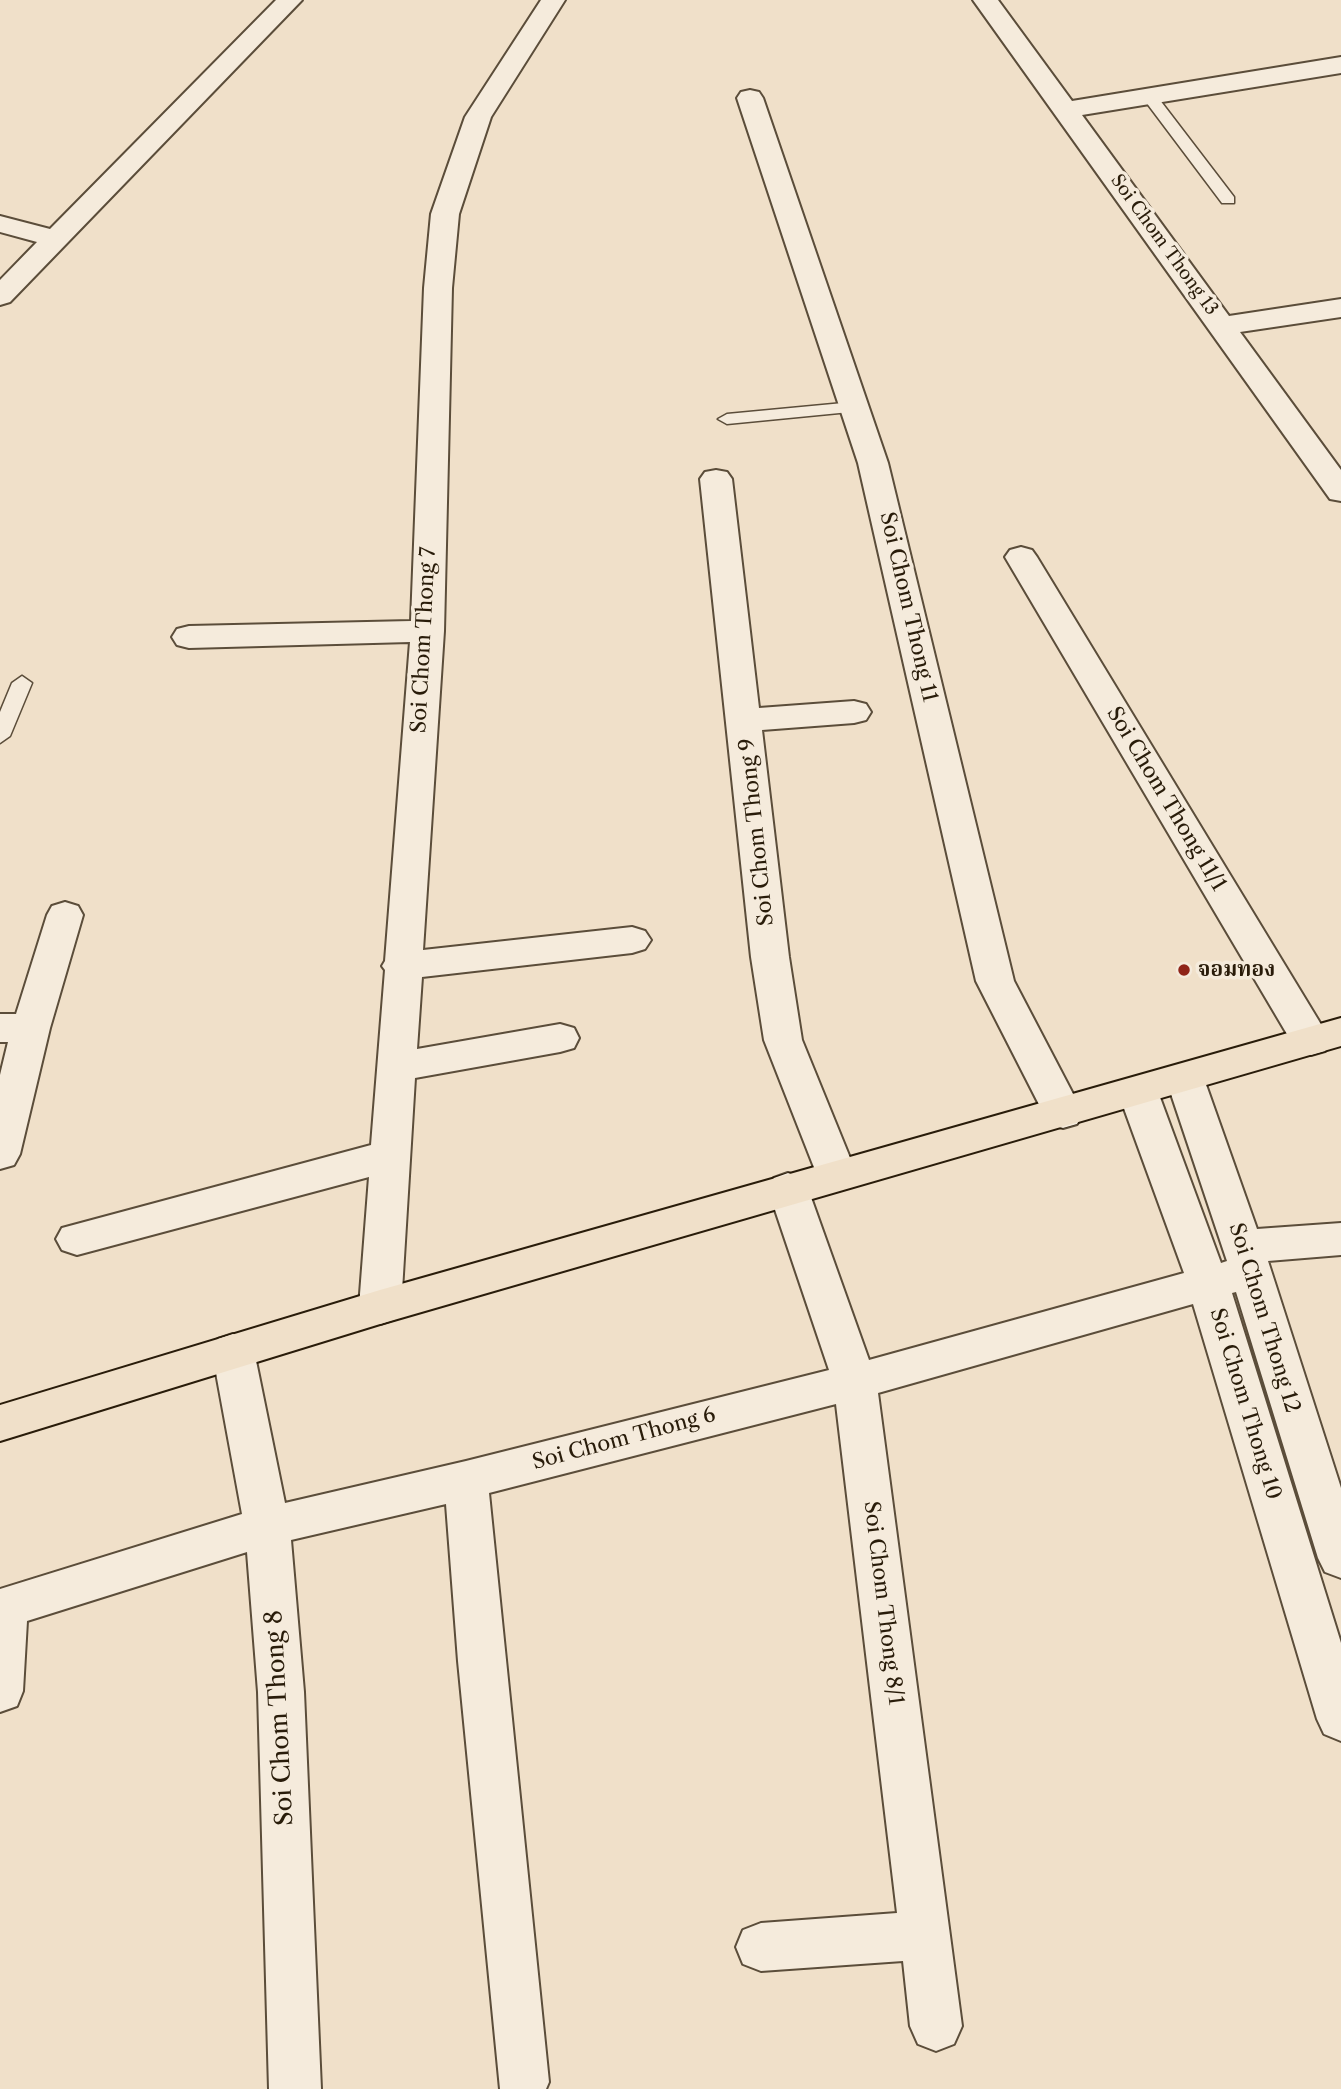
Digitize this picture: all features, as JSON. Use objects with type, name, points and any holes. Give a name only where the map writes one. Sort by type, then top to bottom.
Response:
[{"type":"main road","points":[[0,1423],[380,1307],[1326,1037]]},
{"type":"street","points":[[0,296],[290,0]]},
{"type":"street","name":"Soi Chom Thong 7","points":[[380,1307],[401,966],[427,631],[438,288],[445,214],[478,117],[553,0]]},
{"type":"street","name":"Soi Chom Thong 13","points":[[985,0],[1341,492]]},
{"type":"street","points":[[1066,110],[1151,99],[1341,65]]},
{"type":"street","name":"Soi Chom Thong 11","points":[[750,98],[886,510],[995,981],[1063,1113]]},
{"type":"street","points":[[0,223],[54,238]]},
{"type":"street","points":[[1222,326],[1341,308]]},
{"type":"street","name":"Soi Chom Thong 9","points":[[716,479],[770,957],[783,1040],[837,1175]]},
{"type":"street","name":"Soi Chom Thong 11/1","points":[[1021,557],[1326,1037]]},
{"type":"street","points":[[189,637],[427,631]]},
{"type":"street","points":[[745,720],[854,712]]},
{"type":"street","points":[[0,1154],[15,1028],[65,915]]},
{"type":"street","points":[[401,966],[632,940]]},
{"type":"street","points":[[395,1067],[560,1038]]},
{"type":"street","name":"Soi Chom Thong 12","points":[[1185,1079],[1246,1259],[1341,1558]]},
{"type":"street","name":"Soi Chom Thong 10","points":[[1138,1092],[1208,1283],[1341,1719]]},
{"type":"street","points":[[77,1239],[389,1156]]},
{"type":"street","name":"Soi Chom Thong 8/1","points":[[788,1189],[855,1382],[936,2026]]},
{"type":"street","name":"Soi Chom Thong 6","points":[[2,1608],[267,1526],[467,1480],[758,1404],[855,1382],[1208,1283],[1246,1259],[1341,1239]]},
{"type":"street","name":"Soi Chom Thong 8","points":[[233,1351],[267,1526],[281,1692],[295,2089]]},
{"type":"street","points":[[467,1480],[481,1661],[523,2082]]},
{"type":"street","points":[[0,1691],[2,1608]]},
{"type":"street","points":[[761,1947],[925,1935]]},
{"type":"lane","points":[[1151,99],[1228,200]]},
{"type":"lane","points":[[727,419],[854,407]]},
{"type":"lane","points":[[0,736],[22,683]]},
{"type":"place","name":"จอมทอง","points":[[1184,970]]}]
